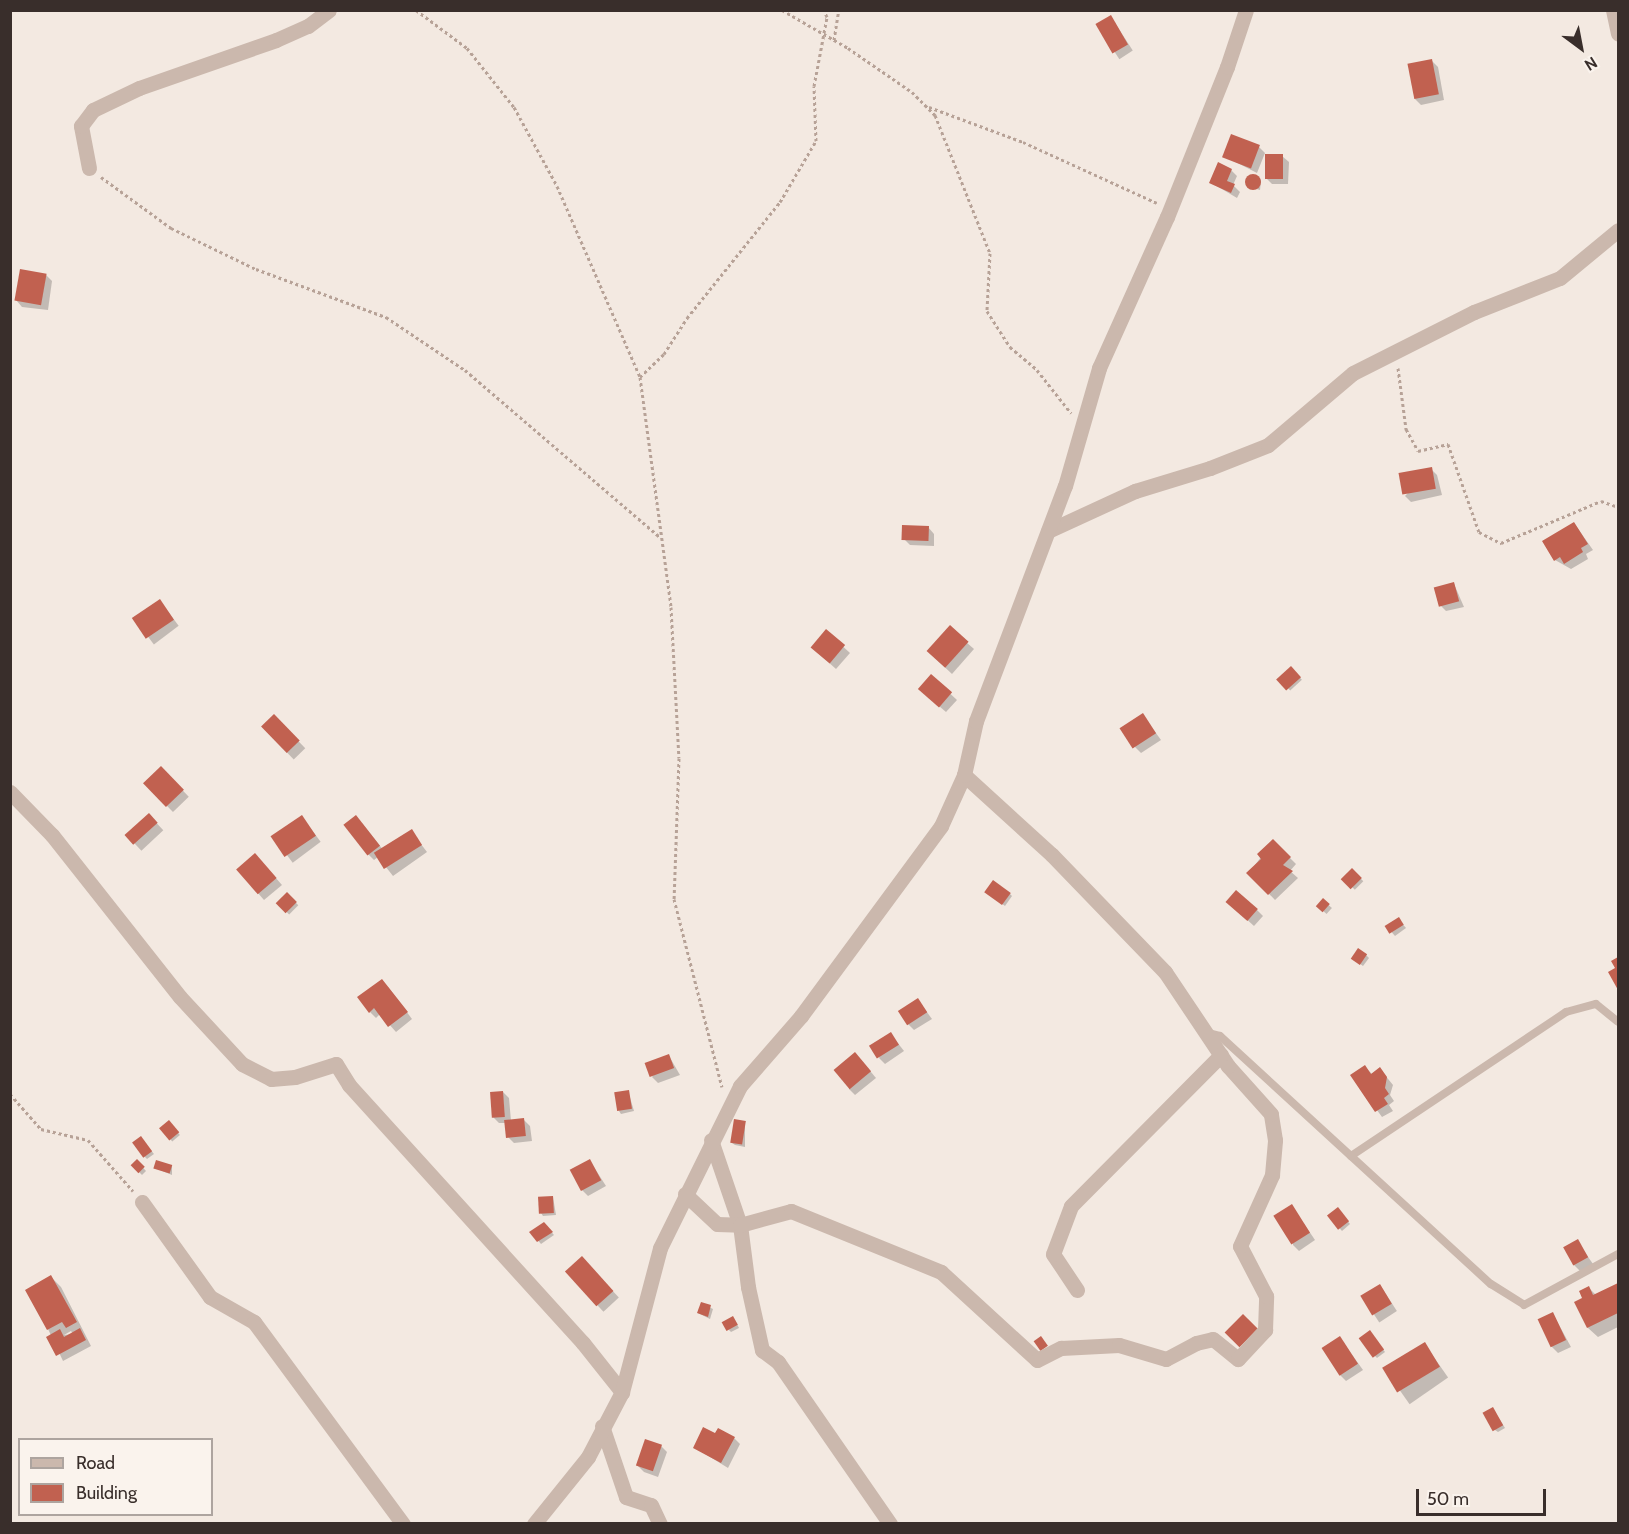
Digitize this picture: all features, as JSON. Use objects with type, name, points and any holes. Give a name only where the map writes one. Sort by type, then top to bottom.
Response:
[{"type":"street","points":[[89,168],[81,144],[81,126],[93,110],[139,88],[191,72],[286,35],[330,10]]},
{"type":"street","points":[[534,1524],[588,1457],[621,1392],[660,1248],[711,1140],[740,1086],[801,1016],[904,880],[941,826],[964,775],[976,721],[1048,531],[1082,429],[1099,369],[1170,209],[1227,68],[1246,10]]},
{"type":"street","points":[[1613,10],[1618,33]]},
{"type":"street","points":[[1048,531],[1136,491],[1210,468],[1268,445],[1353,373],[1506,297],[1560,278],[1618,230]]},
{"type":"street","points":[[686,1194],[717,1224],[740,1225],[791,1211],[941,1272],[1037,1360],[1060,1348],[1119,1345],[1166,1359],[1196,1343],[1213,1340],[1238,1359],[1265,1330],[1266,1296],[1239,1246],[1268,1191],[1275,1140],[1271,1114],[1221,1055],[1165,972],[1052,855],[964,775]]},
{"type":"street","points":[[10,792],[52,835],[180,997],[242,1064],[271,1079],[295,1077],[336,1064],[349,1085],[583,1343],[621,1392]]},
{"type":"street","points":[[1077,1290],[1053,1254],[1071,1206],[1221,1055]]},
{"type":"street","points":[[711,1140],[740,1225],[748,1287],[762,1350],[778,1362],[890,1524]]},
{"type":"street","points":[[142,1202],[210,1297],[254,1323],[403,1524]]},
{"type":"street","points":[[602,1426],[626,1497],[651,1505],[660,1524]]},
{"type":"lane","points":[[1351,1156],[1566,1012],[1596,1004],[1618,1022]]},
{"type":"lane","points":[[1206,1032],[1220,1036],[1491,1284],[1524,1305],[1618,1254]]},
{"type":"path","points":[[416,10],[467,48],[514,106],[557,186],[640,377],[671,607],[679,758],[674,899],[727,1109]]},
{"type":"path","points":[[782,10],[834,40],[928,107],[1023,142],[1170,209]]},
{"type":"path","points":[[640,377],[664,354],[687,318],[780,202],[816,141],[814,86],[824,34],[824,10]]},
{"type":"path","points":[[834,40],[839,10]]},
{"type":"path","points":[[928,107],[990,253],[987,311],[1010,347],[1054,389],[1082,429]]},
{"type":"path","points":[[89,168],[171,228],[256,269],[386,317],[465,370],[661,538]]},
{"type":"path","points":[[1396,351],[1406,429],[1419,451],[1448,444],[1479,531],[1501,543],[1601,501],[1618,507]]},
{"type":"path","points":[[10,1094],[41,1129],[88,1140],[142,1202]]},
{"type":"building","points":[[1111,15],[1128,44],[1112,53],[1095,24]]},
{"type":"building","points":[[1432,59],[1439,94],[1414,99],[1407,64]]},
{"type":"building","points":[[1231,134],[1260,145],[1251,168],[1222,157]]},
{"type":"building","points":[[1265,154],[1283,154],[1283,179],[1265,179]]},
{"type":"building","points":[[1218,162],[1232,169],[1227,181],[1235,184],[1231,193],[1209,183]]},
{"type":"building","points":[[1253,174],[1259,176],[1261,182],[1259,188],[1253,190],[1247,188],[1245,182],[1247,176]]},
{"type":"building","points":[[20,269],[47,274],[41,305],[14,301]]},
{"type":"building","points":[[1432,467],[1436,489],[1402,495],[1399,473]]},
{"type":"building","points":[[1574,522],[1588,544],[1581,548],[1583,552],[1564,564],[1560,557],[1554,561],[1542,541]]},
{"type":"building","points":[[902,525],[929,526],[928,541],[901,540]]},
{"type":"building","points":[[1454,582],[1459,601],[1439,607],[1434,587]]},
{"type":"building","points":[[160,599],[174,620],[146,639],[132,618]]},
{"type":"building","points":[[950,625],[969,642],[945,668],[927,651]]},
{"type":"building","points":[[826,629],[845,645],[830,663],[811,647]]},
{"type":"building","points":[[1291,666],[1301,677],[1286,691],[1276,679]]},
{"type":"building","points":[[931,674],[952,692],[939,707],[918,689]]},
{"type":"building","points":[[1143,713],[1156,733],[1133,748],[1120,728]]},
{"type":"building","points":[[274,714],[300,741],[287,753],[261,727]]},
{"type":"building","points":[[161,766],[184,790],[166,807],[143,783]]},
{"type":"building","points":[[149,813],[158,823],[133,845],[124,835]]},
{"type":"building","points":[[302,815],[316,836],[284,857],[270,836]]},
{"type":"building","points":[[356,815],[380,846],[367,856],[343,825]]},
{"type":"building","points":[[412,829],[422,845],[384,869],[374,853]]},
{"type":"building","points":[[1273,839],[1291,857],[1283,865],[1293,871],[1268,895],[1246,873],[1261,859],[1257,854]]},
{"type":"building","points":[[255,853],[277,878],[258,894],[236,869]]},
{"type":"building","points":[[1352,868],[1362,878],[1351,889],[1341,879]]},
{"type":"building","points":[[993,880],[1011,893],[1002,905],[984,892]]},
{"type":"building","points":[[1236,890],[1258,909],[1247,921],[1226,902]]},
{"type":"building","points":[[287,892],[297,902],[286,913],[276,903]]},
{"type":"building","points":[[1323,898],[1330,904],[1323,912],[1316,906]]},
{"type":"building","points":[[1399,917],[1404,925],[1389,934],[1385,926]]},
{"type":"building","points":[[1358,948],[1367,954],[1360,965],[1351,959]]},
{"type":"building","points":[[1618,957],[1618,990],[1608,972],[1615,968],[1611,961]]},
{"type":"building","points":[[382,979],[408,1012],[388,1027],[374,1008],[369,1013],[357,997]]},
{"type":"building","points":[[918,998],[927,1012],[907,1025],[898,1011]]},
{"type":"building","points":[[891,1032],[899,1045],[877,1058],[869,1046]]},
{"type":"building","points":[[855,1052],[871,1071],[850,1089],[834,1070]]},
{"type":"building","points":[[669,1054],[674,1068],[650,1077],[645,1063]]},
{"type":"building","points":[[1365,1065],[1371,1074],[1380,1067],[1387,1077],[1385,1088],[1389,1094],[1384,1098],[1388,1104],[1375,1112],[1350,1075]]},
{"type":"building","points":[[629,1090],[632,1109],[617,1111],[614,1092]]},
{"type":"building","points":[[503,1091],[505,1117],[492,1118],[490,1092]]},
{"type":"building","points":[[524,1118],[526,1136],[506,1138],[504,1120]]},
{"type":"building","points":[[734,1119],[746,1121],[742,1145],[730,1143]]},
{"type":"building","points":[[169,1120],[179,1132],[169,1141],[159,1128]]},
{"type":"building","points":[[141,1136],[152,1151],[143,1158],[132,1142]]},
{"type":"building","points":[[137,1159],[145,1167],[138,1173],[131,1165]]},
{"type":"building","points":[[590,1159],[601,1180],[581,1191],[570,1170]]},
{"type":"building","points":[[156,1160],[172,1165],[170,1174],[153,1169]]},
{"type":"building","points":[[553,1196],[554,1213],[539,1214],[538,1197]]},
{"type":"building","points":[[1292,1204],[1310,1233],[1291,1244],[1273,1216]]},
{"type":"building","points":[[1338,1207],[1349,1221],[1338,1230],[1327,1216]]},
{"type":"building","points":[[544,1222],[553,1232],[537,1242],[529,1232]]},
{"type":"building","points":[[1578,1239],[1588,1257],[1573,1266],[1563,1247]]},
{"type":"building","points":[[582,1256],[613,1291],[596,1306],[565,1271]]},
{"type":"building","points":[[51,1275],[77,1322],[66,1328],[62,1322],[47,1330],[25,1290]]},
{"type":"building","points":[[1618,1283],[1618,1313],[1587,1328],[1574,1302],[1582,1298],[1579,1291],[1589,1286],[1593,1295]]},
{"type":"building","points":[[1380,1284],[1392,1304],[1372,1316],[1360,1296]]},
{"type":"building","points":[[701,1302],[711,1305],[708,1317],[697,1313]]},
{"type":"building","points":[[1553,1312],[1566,1340],[1551,1347],[1538,1319]]},
{"type":"building","points":[[1243,1314],[1258,1329],[1239,1347],[1225,1332]]},
{"type":"building","points":[[733,1316],[738,1325],[726,1331],[722,1322]]},
{"type":"building","points":[[80,1328],[86,1340],[56,1356],[46,1337],[60,1329],[64,1337]]},
{"type":"building","points":[[1370,1330],[1384,1349],[1373,1358],[1359,1338]]},
{"type":"building","points":[[1041,1336],[1048,1346],[1041,1351],[1034,1341]]},
{"type":"building","points":[[1340,1336],[1358,1364],[1340,1376],[1322,1348]]},
{"type":"building","points":[[1425,1342],[1440,1367],[1397,1393],[1382,1368]]},
{"type":"building","points":[[1493,1407],[1503,1425],[1493,1431],[1483,1413]]},
{"type":"building","points":[[703,1427],[715,1433],[718,1428],[735,1437],[721,1463],[693,1448]]},
{"type":"building","points":[[645,1439],[662,1445],[653,1471],[636,1465]]}]
